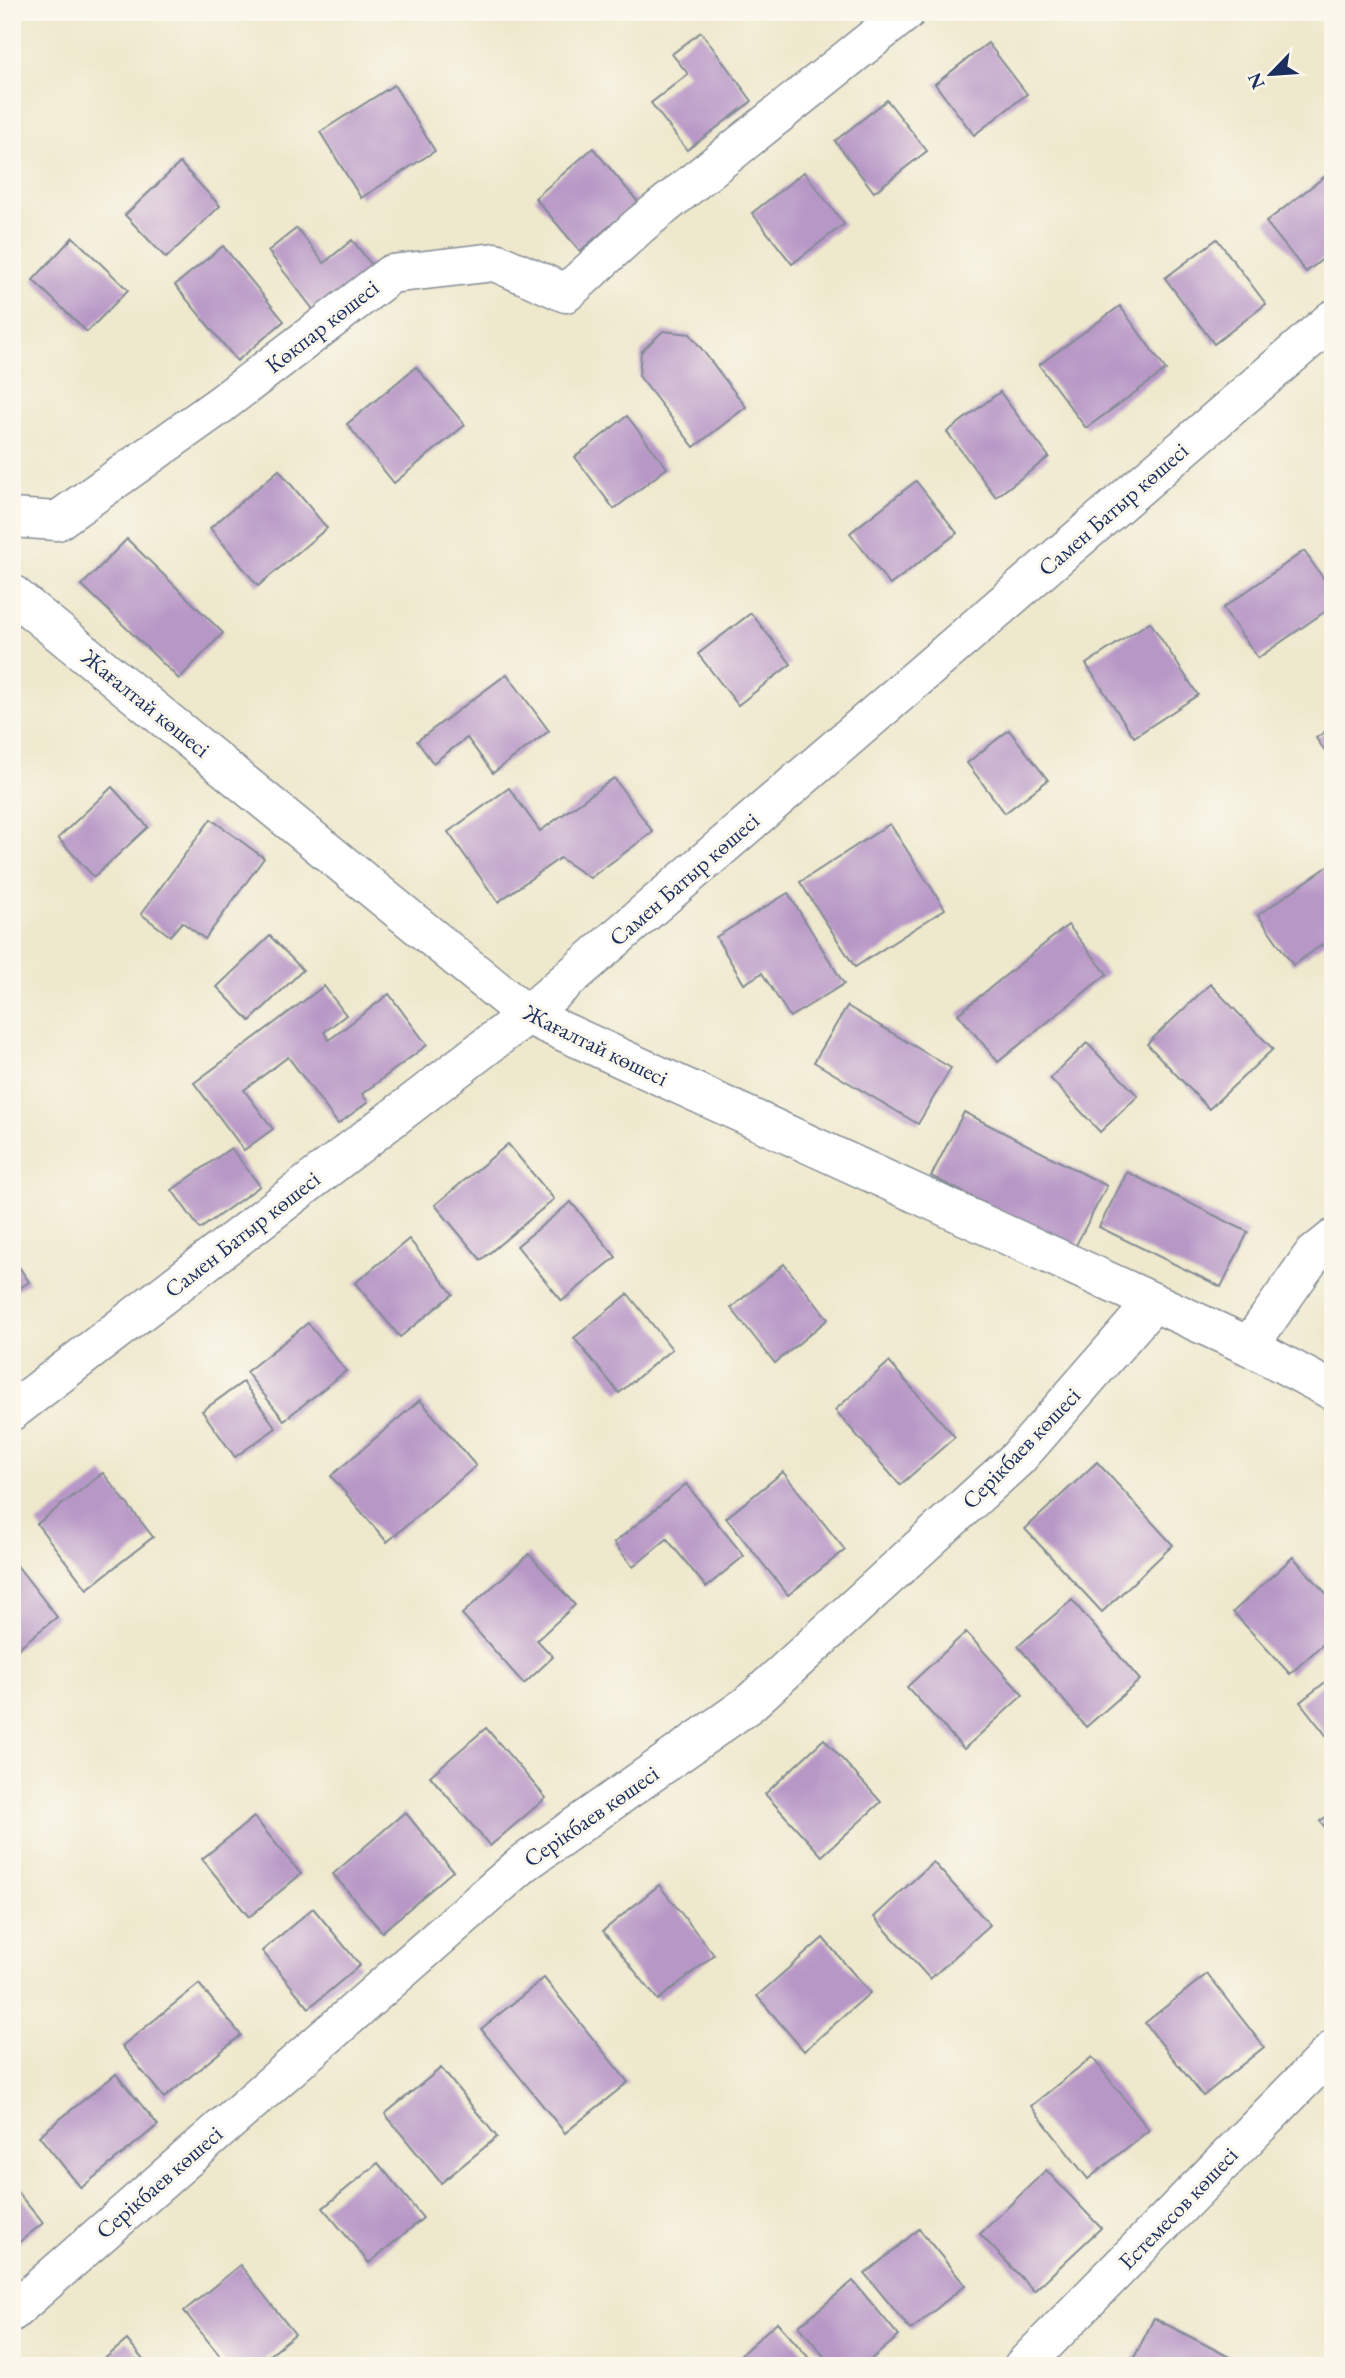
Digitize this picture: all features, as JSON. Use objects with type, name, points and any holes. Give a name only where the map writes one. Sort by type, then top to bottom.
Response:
[{"type":"street","name":"Көкпар көшесі","points":[[12,518],[57,521],[220,405],[391,274],[495,262],[566,293],[640,225],[906,12]]},
{"type":"street","name":"Самен Батыр көшесі","points":[[12,1411],[527,1015],[1333,319]]},
{"type":"street","name":"Жағалтай көшесі","points":[[12,594],[527,1015],[1249,1346],[1333,1391]]},
{"type":"street","points":[[1249,1346],[1312,1256],[1333,1238]]},
{"type":"street","name":"Серікбаев көшесі","points":[[12,2312],[524,1863],[749,1704],[1018,1458],[1153,1303]]},
{"type":"street","name":"Естемесов көшесі","points":[[1023,2366],[1333,2049]]},
{"type":"building","points":[[701,32],[752,101],[687,150],[651,103],[688,74],[672,54]]},
{"type":"building","points":[[988,43],[1027,94],[974,135],[935,84]]},
{"type":"building","points":[[394,85],[435,151],[361,198],[320,132]]},
{"type":"building","points":[[887,100],[927,151],[874,192],[835,141]]},
{"type":"building","points":[[593,148],[638,202],[580,251],[535,198]]},
{"type":"building","points":[[180,163],[220,206],[166,258],[125,215]]},
{"type":"building","points":[[1333,170],[1333,251],[1306,272],[1266,222]]},
{"type":"building","points":[[804,172],[844,224],[792,264],[752,213]]},
{"type":"building","points":[[297,228],[324,263],[352,240],[374,268],[316,313],[268,251]]},
{"type":"building","points":[[73,237],[128,290],[87,332],[33,280]]},
{"type":"building","points":[[1217,239],[1266,304],[1214,344],[1165,278]]},
{"type":"building","points":[[223,246],[284,321],[237,361],[175,285]]},
{"type":"building","points":[[1120,306],[1166,370],[1086,428],[1039,365]]},
{"type":"building","points":[[663,331],[690,334],[746,407],[694,447],[639,376],[641,352]]},
{"type":"building","points":[[416,367],[465,425],[394,483],[347,424]]},
{"type":"building","points":[[1000,392],[1049,457],[996,497],[947,432]]},
{"type":"building","points":[[627,416],[667,468],[614,509],[575,457]]},
{"type":"building","points":[[279,470],[327,528],[258,586],[210,528]]},
{"type":"building","points":[[916,481],[957,533],[890,585],[850,533]]},
{"type":"building","points":[[127,539],[223,633],[179,679],[82,585]]},
{"type":"building","points":[[1304,551],[1333,592],[1333,606],[1258,658],[1223,608]]},
{"type":"building","points":[[751,613],[791,664],[738,705],[698,654]]},
{"type":"building","points":[[1150,622],[1198,695],[1134,737],[1086,664]]},
{"type":"building","points":[[507,674],[549,731],[493,773],[467,738],[433,763],[417,741]]},
{"type":"building","points":[[1333,726],[1333,762],[1316,738]]},
{"type":"building","points":[[1009,730],[1048,780],[1005,813],[967,763]]},
{"type":"building","points":[[614,778],[653,832],[590,878],[560,858],[498,902],[448,832],[509,788],[540,831]]},
{"type":"building","points":[[112,787],[148,827],[94,877],[58,838]]},
{"type":"building","points":[[211,819],[264,858],[205,939],[182,922],[170,936],[141,914]]},
{"type":"building","points":[[890,824],[945,909],[855,967],[800,882]]},
{"type":"building","points":[[1333,863],[1333,937],[1293,965],[1258,915]]},
{"type":"building","points":[[788,893],[844,984],[790,1017],[762,973],[744,984],[716,937]]},
{"type":"building","points":[[1068,925],[1107,974],[998,1062],[958,1014]]},
{"type":"building","points":[[270,936],[303,970],[250,1021],[217,987]]},
{"type":"building","points":[[1210,984],[1273,1049],[1209,1109],[1147,1044]]},
{"type":"building","points":[[324,986],[346,1015],[324,1032],[329,1040],[389,994],[427,1045],[362,1094],[368,1102],[338,1124],[288,1057],[244,1090],[273,1129],[244,1150],[194,1083]]},
{"type":"building","points":[[847,1006],[951,1068],[918,1124],[814,1062]]},
{"type":"building","points":[[1087,1043],[1138,1096],[1100,1132],[1050,1078]]},
{"type":"building","points":[[964,1112],[1107,1186],[1074,1249],[931,1176]]},
{"type":"building","points":[[508,1144],[554,1199],[481,1260],[435,1205]]},
{"type":"building","points":[[231,1148],[260,1186],[200,1229],[172,1190]]},
{"type":"building","points":[[1127,1172],[1248,1232],[1221,1287],[1099,1227]]},
{"type":"building","points":[[571,1202],[616,1257],[562,1301],[517,1246]]},
{"type":"building","points":[[409,1239],[453,1294],[400,1337],[355,1283]]},
{"type":"building","points":[[12,1256],[29,1282],[12,1293]]},
{"type":"building","points":[[784,1264],[828,1319],[775,1363],[731,1308]]},
{"type":"building","points":[[628,1294],[672,1349],[619,1393],[574,1338]]},
{"type":"building","points":[[308,1323],[346,1371],[284,1420],[246,1372]]},
{"type":"building","points":[[889,1362],[955,1437],[900,1485],[835,1410]]},
{"type":"building","points":[[243,1382],[276,1428],[235,1457],[202,1411]]},
{"type":"building","points":[[420,1400],[476,1466],[387,1542],[331,1476]]},
{"type":"building","points":[[1097,1462],[1173,1545],[1102,1612],[1025,1529]]},
{"type":"building","points":[[783,1472],[845,1550],[788,1595],[726,1518]]},
{"type":"building","points":[[103,1473],[153,1537],[87,1589],[37,1524]]},
{"type":"building","points":[[686,1484],[744,1556],[706,1587],[667,1539],[633,1567],[614,1543]]},
{"type":"building","points":[[529,1554],[575,1605],[537,1640],[553,1657],[524,1684],[462,1614]]},
{"type":"building","points":[[1293,1557],[1333,1601],[1333,1635],[1290,1674],[1233,1612]]},
{"type":"building","points":[[12,1559],[57,1617],[12,1653]]},
{"type":"building","points":[[1072,1600],[1140,1680],[1086,1727],[1018,1646]]},
{"type":"building","points":[[966,1632],[1023,1695],[964,1749],[907,1687]]},
{"type":"building","points":[[1333,1676],[1333,1744],[1300,1702]]},
{"type":"building","points":[[486,1728],[546,1798],[490,1846],[430,1776]]},
{"type":"building","points":[[824,1739],[881,1802],[822,1856],[765,1794]]},
{"type":"building","points":[[405,1812],[453,1871],[382,1932],[333,1874]]},
{"type":"building","points":[[1333,1812],[1333,1838],[1320,1821]]},
{"type":"building","points":[[254,1817],[301,1874],[249,1917],[202,1859]]},
{"type":"building","points":[[933,1862],[990,1925],[930,1979],[874,1917]]},
{"type":"building","points":[[659,1885],[714,1955],[658,2000],[603,1931]]},
{"type":"building","points":[[313,1908],[360,1965],[309,2008],[262,1951]]},
{"type":"building","points":[[823,1938],[870,1993],[804,2051],[757,1996]]},
{"type":"building","points":[[1207,1974],[1264,2047],[1203,2096],[1145,2023]]},
{"type":"building","points":[[544,1978],[628,2082],[565,2133],[481,2029]]},
{"type":"building","points":[[199,1984],[241,2035],[164,2098],[122,2046]]},
{"type":"building","points":[[1092,2057],[1149,2130],[1088,2179],[1031,2106]]},
{"type":"building","points":[[441,2068],[497,2137],[441,2183],[385,2114]]},
{"type":"building","points":[[116,2074],[158,2125],[81,2188],[39,2136]]},
{"type":"building","points":[[378,2163],[423,2218],[369,2263],[323,2208]]},
{"type":"building","points":[[1046,2170],[1101,2228],[1034,2291],[980,2234]]},
{"type":"building","points":[[12,2186],[43,2223],[12,2248]]},
{"type":"building","points":[[919,2229],[965,2285],[911,2330],[865,2274]]},
{"type":"building","points":[[240,2265],[295,2334],[256,2366],[228,2366],[184,2311]]},
{"type":"building","points":[[853,2281],[899,2336],[863,2366],[832,2366],[799,2326]]},
{"type":"building","points":[[1154,2318],[1239,2362],[1237,2366],[1130,2366]]},
{"type":"building","points":[[777,2322],[816,2366],[743,2366],[736,2359]]},
{"type":"building","points":[[127,2340],[148,2366],[96,2366]]}]
